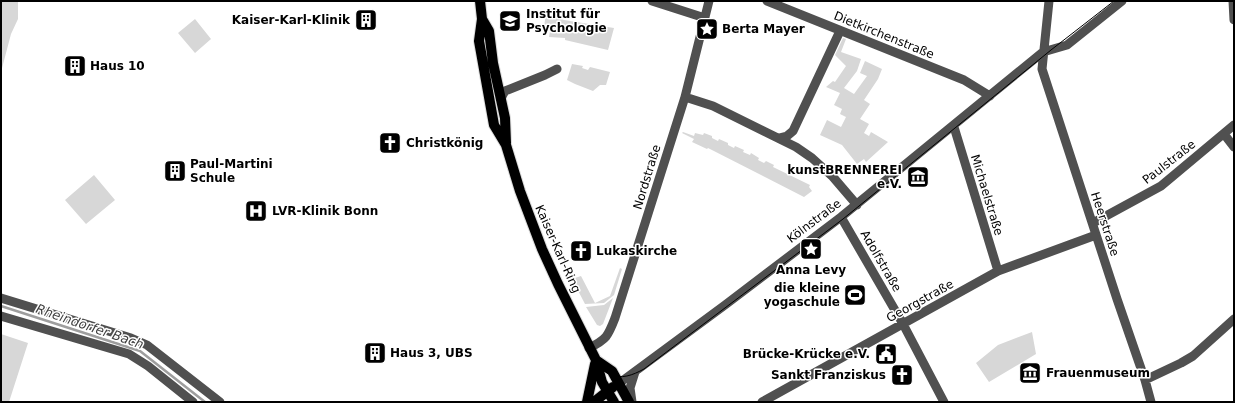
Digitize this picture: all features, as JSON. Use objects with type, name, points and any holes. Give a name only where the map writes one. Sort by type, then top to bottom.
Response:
[{"type":"main road","name":"Kaiser-Karl-Ring","points":[[480,1],[482,19],[479,41],[494,125],[506,145],[520,191],[534,229],[558,284],[596,360],[602,382],[614,402]]},
{"type":"main road","name":"Kaiser-Karl-Ring","points":[[482,19],[489,30],[493,63],[505,118],[506,145]]},
{"type":"main road","name":"Kaiser-Karl-Ring","points":[[596,360],[612,371],[618,384],[629,400]]},
{"type":"main road","points":[[587,402],[596,360]]},
{"type":"main road","points":[[602,382],[610,387],[618,384]]},
{"type":"main road","name":"Kölnstraße","points":[[594,402],[618,384]]},
{"type":"main road","points":[[608,391],[616,390],[629,400]]},
{"type":"street","points":[[652,1],[705,18]]},
{"type":"street","name":"Nordstraße","points":[[589,348],[604,341],[609,335],[615,318],[684,97],[710,1]]},
{"type":"street","name":"Dietkirchenstraße","points":[[767,1],[964,80],[990,96]]},
{"type":"street","name":"Heerstraße","points":[[1049,1],[1042,69],[1145,380],[1148,401]]},
{"type":"street","name":"Kölnstraße","points":[[618,384],[857,205],[954,127],[1044,49],[1067,45],[1122,1]]},
{"type":"street","points":[[1233,1],[1234,20]]},
{"type":"street","points":[[779,138],[787,136],[793,131],[840,31]]},
{"type":"street","points":[[501,98],[505,91],[558,69]]},
{"type":"street","points":[[684,97],[713,106],[796,147],[812,158],[833,177],[857,205]]},
{"type":"street","name":"Paulstraße","points":[[1092,223],[1161,186],[1234,125]]},
{"type":"street","name":"Michaelstraße","points":[[954,127],[998,271]]},
{"type":"street","points":[[1224,134],[1234,147]]},
{"type":"street","name":"Adolfstraße","points":[[841,217],[903,324],[944,402]]},
{"type":"street","name":"Georgstraße","points":[[762,402],[778,398],[903,324],[998,271],[1096,235]]},
{"type":"street","points":[[1,298],[131,338],[147,345],[220,402]]},
{"type":"street","points":[[1,316],[128,354],[148,366],[193,402]]},
{"type":"street","points":[[1145,380],[1193,356],[1234,319]]},
{"type":"street","points":[[629,400],[634,372]]},
{"type":"shaded area","points":[[1,1],[18,1],[18,19],[11,34],[1,72]]},
{"type":"shaded area","points":[[546,13],[564,20],[614,28],[608,50],[565,40],[565,38],[549,37],[550,31],[544,27]]},
{"type":"shaded area","points":[[195,19],[211,39],[195,53],[178,33]]},
{"type":"shaded area","points":[[843,38],[846,39],[841,52],[861,59],[857,71],[844,88],[854,94],[867,76],[860,73],[865,61],[882,69],[878,79],[864,100],[870,104],[860,119],[869,124],[864,133],[869,136],[871,132],[888,142],[866,162],[864,159],[857,164],[842,145],[820,135],[827,120],[841,127],[846,117],[840,114],[842,109],[834,105],[840,93],[826,87],[833,81],[835,82],[846,66],[835,55]]},
{"type":"shaded area","points":[[572,64],[583,66],[582,68],[588,70],[590,67],[610,72],[606,85],[600,85],[593,91],[567,80]]},
{"type":"shaded area","points":[[683,132],[694,136],[695,133],[703,135],[704,133],[712,136],[712,138],[718,141],[719,139],[728,143],[728,145],[734,148],[735,146],[744,150],[743,152],[750,155],[751,153],[759,158],[758,160],[764,163],[766,161],[774,165],[773,167],[810,185],[809,187],[812,191],[804,197],[708,148],[707,149],[692,142],[694,139],[682,133]]},
{"type":"shaded area","points":[[94,175],[115,200],[86,224],[65,200]]},
{"type":"shaded area","points":[[620,268],[622,269],[614,295],[604,303],[585,304],[572,279],[581,276],[595,303],[610,296]]},
{"type":"shaded area","points":[[613,298],[603,324],[600,326],[597,325],[586,307],[604,305]]},
{"type":"shaded area","points":[[1032,332],[1036,354],[989,382],[976,363],[998,345]]},
{"type":"shaded area","points":[[1,334],[28,343],[9,402],[1,402]]},
{"type":"waterway","name":"Rheindorfer Bach","points":[[1,306],[140,351],[205,402]]},
{"type":"tram line","points":[[478,1],[485,63],[498,126],[526,217],[550,272],[593,357],[603,370],[613,376],[618,377],[631,375],[644,369],[843,219],[1051,50],[1114,1]]},
{"type":"place","name":"Kaiser-Karl-Klinik","points":[[366,20]]},
{"type":"place","name":"Institut für Psychologie","points":[[510,21]]},
{"type":"place","name":"Berta Mayer","points":[[707,29]]},
{"type":"place","name":"Haus 10","points":[[75,66]]},
{"type":"place","name":"Christkönig","points":[[390,143]]},
{"type":"place","name":"Paul-Martini Schule","points":[[175,171]]},
{"type":"place","name":"kunstBRENNEREI e.V.","points":[[918,177]]},
{"type":"place","name":"LVR-Klinik Bonn","points":[[256,211]]},
{"type":"place","name":"Anna Levy","points":[[811,249]]},
{"type":"place","name":"Lukaskirche","points":[[581,251]]},
{"type":"place","name":"die kleine yogaschule","points":[[855,295]]},
{"type":"place","name":"Haus 3, UBS","points":[[375,353]]},
{"type":"place","name":"Brücke-Krücke e.V.","points":[[886,354]]},
{"type":"place","name":"Frauenmuseum","points":[[1030,373]]},
{"type":"place","name":"Sankt Franziskus","points":[[902,375]]}]
